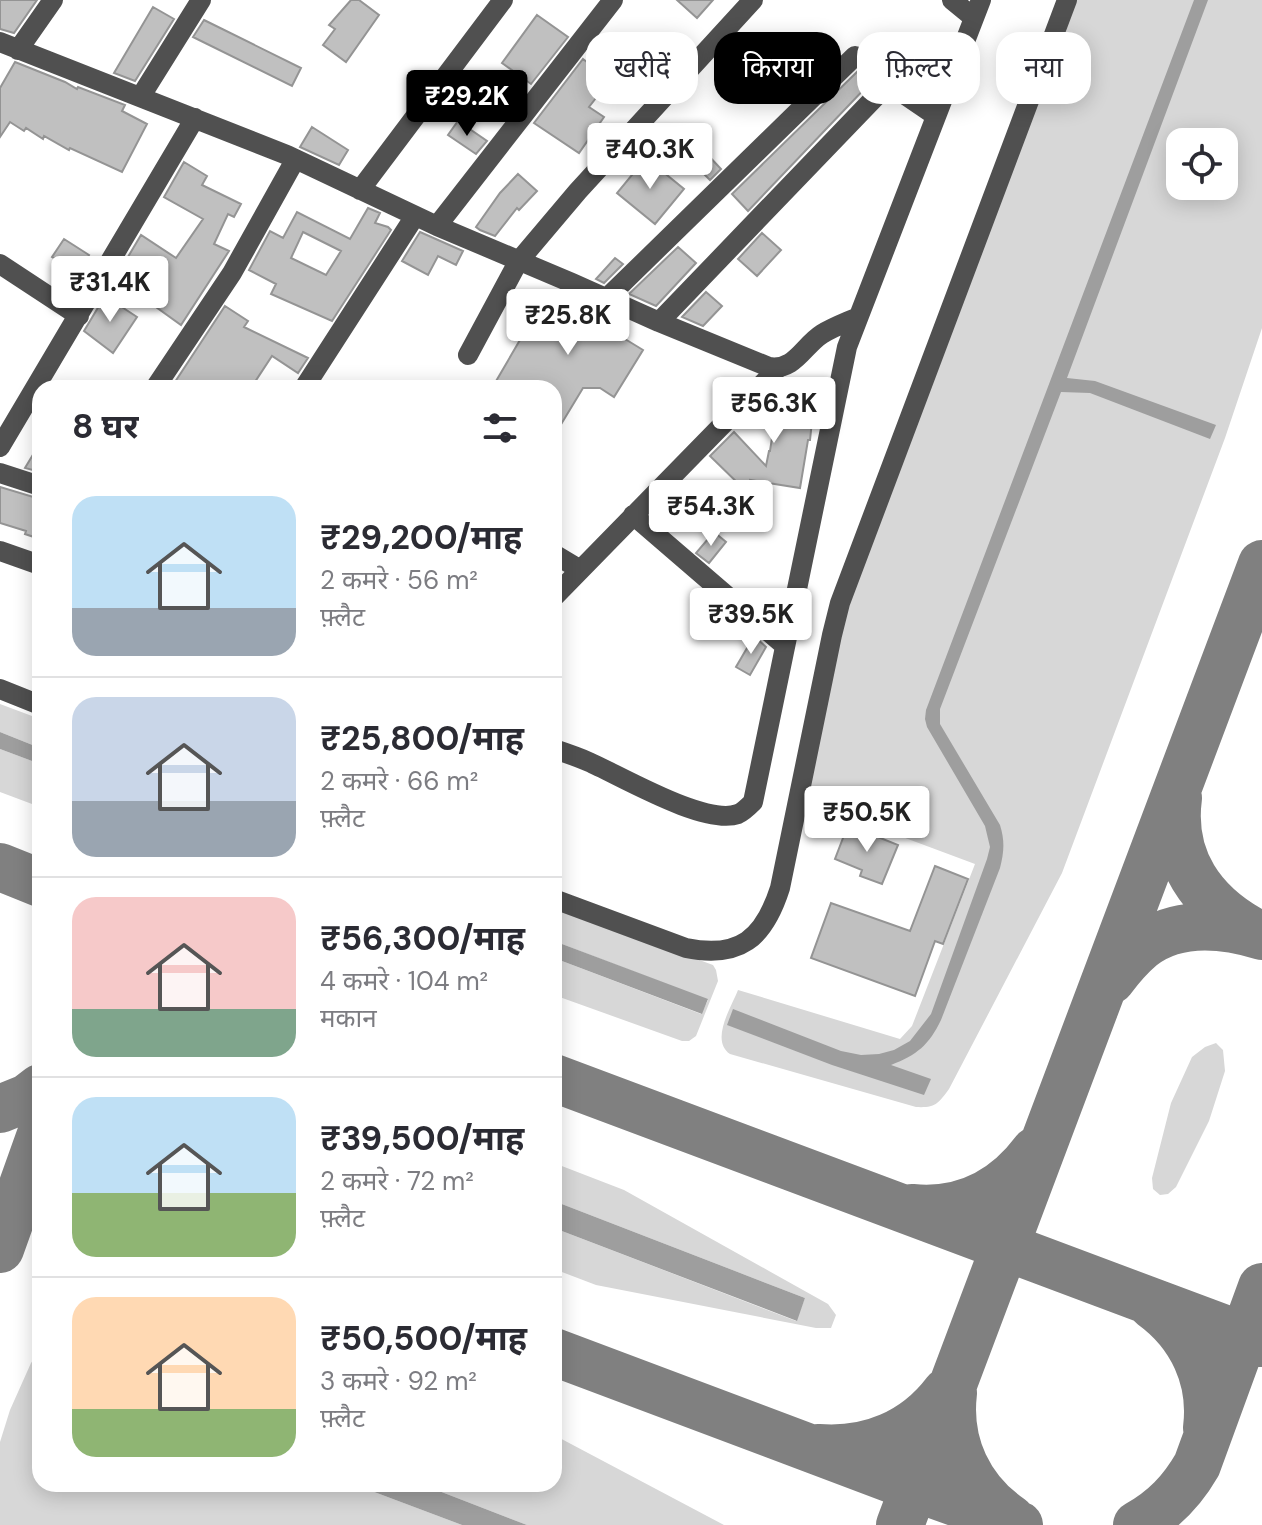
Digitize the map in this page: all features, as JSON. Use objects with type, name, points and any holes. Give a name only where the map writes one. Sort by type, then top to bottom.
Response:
[{"type":"street","points":[[53,0],[9,46],[195,118],[518,262],[769,367],[778,368]]},
{"type":"street","points":[[141,96],[201,0]]},
{"type":"street","points":[[360,190],[503,0]]},
{"type":"street","points":[[437,226],[613,0]]},
{"type":"street","points":[[468,355],[518,262],[578,191],[753,0]]},
{"type":"street","points":[[562,752],[588,761],[672,803],[720,815],[739,814],[753,802],[847,347],[978,9],[952,0]]},
{"type":"street","points":[[562,902],[703,952],[738,946],[753,937],[765,924],[780,888],[840,603],[1067,0]]},
{"type":"street","points":[[607,298],[855,56]]},
{"type":"street","points":[[659,322],[884,88],[892,86],[936,116]]},
{"type":"street","points":[[40,380],[195,118]]},
{"type":"street","points":[[160,380],[232,273],[295,160]]},
{"type":"street","points":[[309,380],[415,216]]},
{"type":"street","points":[[0,264],[79,316]]},
{"type":"street","points":[[562,588],[778,368],[794,361],[820,335],[858,317]]},
{"type":"street","points":[[0,447],[32,394]]},
{"type":"street","points":[[0,473],[32,483]]},
{"type":"street","points":[[633,515],[784,645]]},
{"type":"street","points":[[0,551],[32,562]]},
{"type":"street","points":[[562,559],[579,569]]},
{"type":"street","points":[[0,689],[32,702]]},
{"type":"shaded area","points":[[1077,0],[1262,0],[1262,328],[1225,438],[1062,873],[949,1089],[932,1106],[916,1107],[730,1054],[724,1048],[722,1032],[738,990],[900,1039],[912,1026],[975,864],[806,801],[848,603],[1038,104],[1091,104],[1091,32],[1065,32]]},
{"type":"shaded area","points":[[1194,0],[1208,0],[1067,378],[1095,381],[1216,425],[1210,439],[1090,393],[1061,392],[940,709],[940,724],[1000,825],[1003,846],[1000,868],[941,1020],[921,1048],[891,1065],[931,1079],[924,1095],[832,1065],[727,1025],[733,1009],[841,1051],[861,1055],[894,1050],[910,1041],[931,1014],[990,847],[985,826],[927,727],[926,710]]},
{"type":"shaded area","points":[[0,704],[32,716],[32,745],[0,732]]},
{"type":"shaded area","points":[[0,732],[32,745],[32,761],[0,749]]},
{"type":"shaded area","points":[[0,749],[32,761],[32,804],[0,792]]},
{"type":"shaded area","points":[[562,910],[713,965],[718,981],[696,1036],[689,1041],[562,998],[562,961],[701,1014],[708,1000],[562,944]]},
{"type":"shaded area","points":[[562,944],[708,999],[702,1014],[562,961]]},
{"type":"shaded area","points":[[1216,1043],[1223,1050],[1225,1071],[1209,1121],[1176,1187],[1168,1194],[1160,1195],[1153,1189],[1152,1178],[1171,1103],[1192,1057]]},
{"type":"shaded area","points":[[562,1166],[624,1190],[828,1304],[836,1315],[831,1328],[816,1328],[596,1285],[562,1272],[562,1231],[796,1321],[805,1298],[562,1204]]},
{"type":"shaded area","points":[[562,1204],[805,1298],[797,1321],[562,1231]]},
{"type":"shaded area","points":[[31,1363],[32,1492],[374,1492],[462,1525],[0,1525],[0,1442]]},
{"type":"shaded area","points":[[562,1439],[724,1525],[527,1525],[442,1492],[562,1492]]},
{"type":"shaded area","points":[[374,1492],[442,1492],[527,1525],[462,1525]]},
{"type":"building","points":[[0,0],[37,0],[14,33],[0,29]]},
{"type":"building","points":[[351,0],[359,0],[379,15],[346,62],[323,45],[335,29],[329,25]]},
{"type":"building","points":[[677,0],[713,0],[697,18]]},
{"type":"building","points":[[153,7],[174,19],[135,81],[114,73]]},
{"type":"building","points":[[537,15],[568,37],[531,84],[502,63]]},
{"type":"building","points":[[204,20],[301,68],[292,86],[193,37]]},
{"type":"building","points":[[583,59],[586,61],[586,104],[591,104],[589,107],[604,117],[579,153],[534,123]]},
{"type":"building","points":[[15,62],[77,89],[125,105],[122,111],[147,124],[122,172],[44,136],[43,139],[26,128],[24,131],[10,122],[0,137],[0,88]]},
{"type":"building","points":[[857,72],[857,97],[748,211],[732,194],[824,104],[841,104],[841,88]]},
{"type":"building","points":[[458,121],[487,141],[476,154],[448,135]]},
{"type":"building","points":[[312,127],[348,150],[339,165],[300,147]]},
{"type":"building","points":[[706,153],[721,169],[710,180],[694,164]]},
{"type":"building","points":[[646,158],[684,189],[655,224],[617,193]]},
{"type":"building","points":[[184,162],[207,176],[202,185],[241,204],[234,217],[228,214],[214,244],[229,251],[181,325],[149,302],[154,295],[119,272],[141,235],[176,258],[203,219],[164,197]]},
{"type":"building","points":[[518,174],[537,191],[519,210],[517,208],[495,236],[480,230],[476,227]]},
{"type":"building","points":[[368,208],[380,213],[375,223],[391,230],[332,321],[271,294],[276,284],[249,270],[270,231],[283,238],[297,212],[350,239]],"holes":[[[303,232],[341,251],[326,275],[291,258]]]},
{"type":"building","points":[[420,232],[463,251],[456,265],[438,256],[428,275],[402,261]]},
{"type":"building","points":[[762,233],[781,250],[757,276],[738,259]]},
{"type":"building","points":[[64,239],[89,255],[77,274],[52,257]]},
{"type":"building","points":[[678,247],[696,263],[656,306],[629,294]]},
{"type":"building","points":[[615,258],[623,264],[604,283],[596,279]]},
{"type":"building","points":[[548,292],[643,350],[614,397],[600,388],[583,388],[562,423],[562,380],[497,380]]},
{"type":"building","points":[[706,292],[722,306],[703,326],[682,317]]},
{"type":"building","points":[[105,296],[137,317],[113,353],[84,331]]},
{"type":"building","points":[[225,306],[248,321],[244,327],[308,358],[298,373],[272,356],[256,380],[176,380]]},
{"type":"building","points":[[780,385],[814,390],[810,440],[800,488],[750,480],[747,492],[710,456],[734,432],[766,466]]},
{"type":"building","points":[[32,456],[32,470],[25,468]]},
{"type":"building","points":[[0,487],[32,497],[32,536],[25,534],[26,531],[0,523]]},
{"type":"building","points":[[714,532],[726,542],[709,563],[696,553]]},
{"type":"building","points":[[754,636],[766,647],[750,675],[736,667]]},
{"type":"building","points":[[848,825],[898,845],[882,884],[860,876],[862,870],[835,859]]},
{"type":"building","points":[[935,866],[968,879],[943,944],[935,941],[915,996],[811,958],[831,903],[910,931]]},
{"type":"taxiway","points":[[900,1525],[1262,564]]},
{"type":"taxiway","points":[[1178,798],[1179,841],[1194,877],[1219,908],[1254,932]]},
{"type":"taxiway","points":[[0,867],[32,880]]},
{"type":"taxiway","points":[[1111,980],[1141,947],[1169,932],[1215,927],[1262,936]]},
{"type":"taxiway","points":[[562,1081],[1262,1343]]},
{"type":"taxiway","points":[[0,1109],[32,1094]]},
{"type":"taxiway","points":[[912,1208],[949,1207],[981,1196],[1010,1177],[1035,1151]]},
{"type":"taxiway","points":[[0,1249],[32,1159]]},
{"type":"taxiway","points":[[1137,1525],[1172,1499],[1197,1465],[1262,1287]]},
{"type":"taxiway","points":[[1152,1305],[1178,1330],[1197,1359],[1207,1392],[1207,1428]]},
{"type":"taxiway","points":[[562,1355],[1019,1525]]},
{"type":"taxiway","points":[[818,1448],[855,1447],[890,1437],[920,1419],[946,1392]]},
{"type":"taxiway","points":[[953,1393],[954,1430],[964,1464],[983,1494],[1011,1519]]}]
